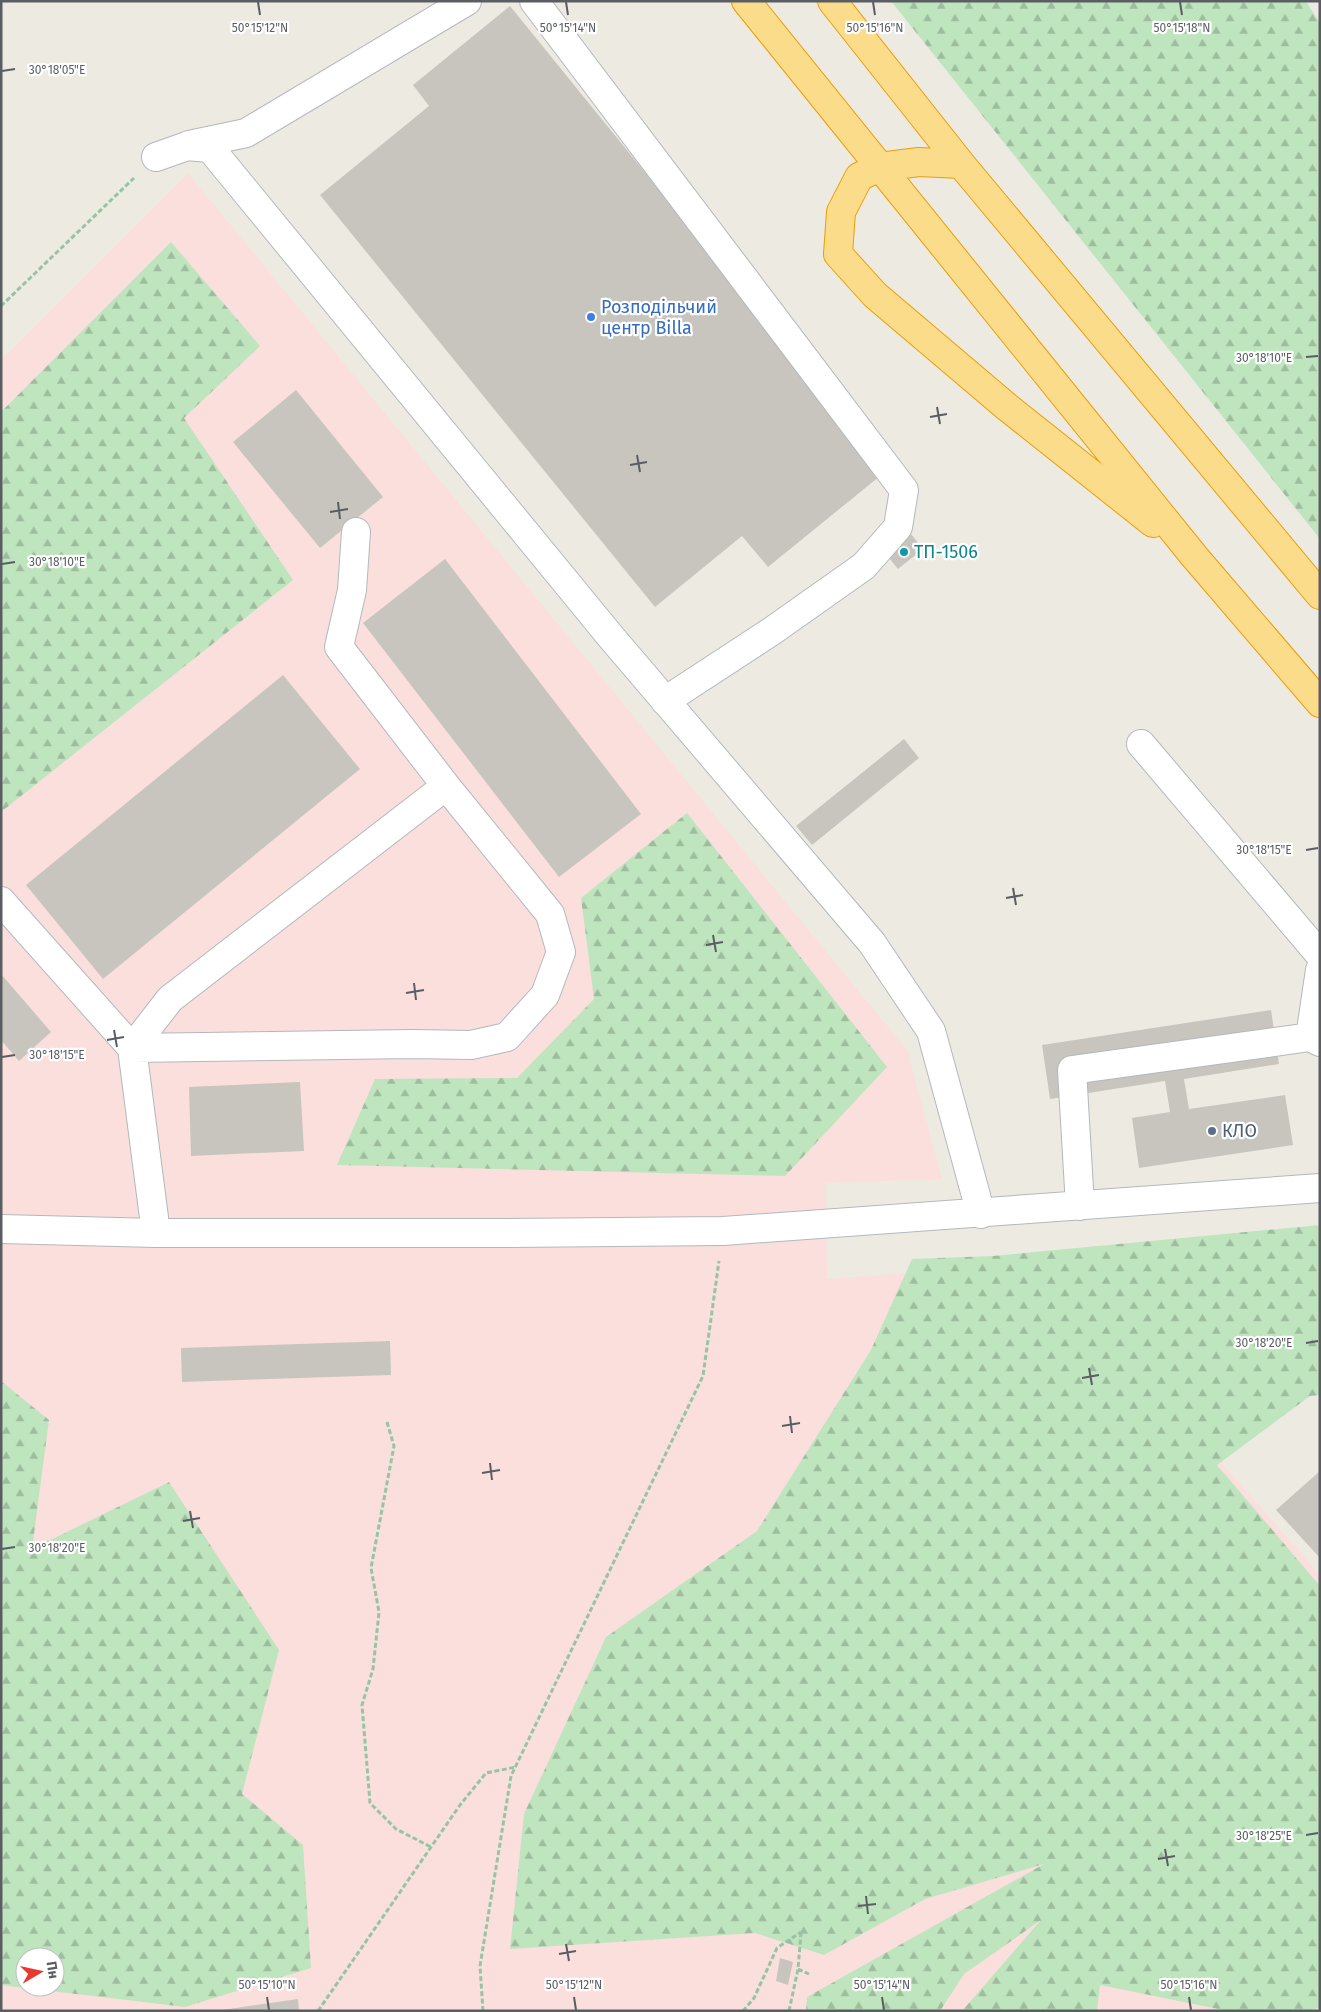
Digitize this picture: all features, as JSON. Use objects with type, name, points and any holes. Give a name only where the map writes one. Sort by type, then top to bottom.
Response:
[{"type":"highway","points":[[746,1],[1194,556],[1320,704]]},
{"type":"highway","points":[[832,1],[961,164],[1320,594]]},
{"type":"highway","points":[[961,164],[919,162],[879,167],[859,176],[841,212],[838,254],[875,295],[1007,407],[1194,556]]},
{"type":"lane","points":[[156,157],[187,146],[246,133],[468,1]]},
{"type":"lane","points":[[534,1],[904,490],[898,527],[864,566],[772,631],[665,701]]},
{"type":"lane","points":[[187,146],[210,148],[611,637],[872,943],[930,1031],[980,1214]]},
{"type":"lane","points":[[132,1048],[413,1044],[471,1045],[507,1037],[545,995],[561,952],[550,914],[446,786],[339,647],[352,590],[356,532]]},
{"type":"lane","points":[[1141,744],[1320,954]]},
{"type":"lane","points":[[132,1048],[170,999],[446,786]]},
{"type":"lane","points":[[1,901],[132,1048],[156,1233]]},
{"type":"lane","points":[[1080,1206],[1072,1070],[1315,1039],[1320,970]]},
{"type":"lane","points":[[1,1229],[156,1233],[723,1231],[980,1214],[1320,1188]]},
{"type":"path","points":[[1,306],[156,157]]},
{"type":"path","points":[[483,2011],[480,1966],[511,1776],[703,1376],[723,1231]]},
{"type":"path","points":[[387,1422],[394,1446],[371,1568],[379,1612],[373,1669],[362,1705],[370,1803],[396,1829],[431,1847]]},
{"type":"path","points":[[318,2011],[460,1805],[486,1773],[516,1767]]},
{"type":"path","points":[[743,2011],[754,1998],[777,1948],[801,1932],[798,1969],[789,2011]]},
{"type":"path","points":[[798,1969],[809,1974]]},
{"type":"shaded area","points":[[188,173],[907,1050],[942,1179],[826,1183],[827,1279],[959,1269],[1184,1420],[1320,1575],[1320,2011],[1,2011],[1,360]]},
{"type":"green space","points":[[891,1],[1305,1],[1307,3],[1320,23],[1320,539]]},
{"type":"green space","points":[[171,242],[260,346],[184,418],[293,580],[1,812],[1,412]]},
{"type":"green space","points":[[687,813],[887,1067],[785,1176],[337,1165],[375,1079],[517,1078],[594,999],[581,898]]},
{"type":"green space","points":[[1320,1225],[1320,1395],[1310,1396],[1217,1465],[1320,1586],[1320,2007],[1309,2011],[1228,2011],[1100,1985],[1097,2011],[962,2011],[1041,1920],[964,1974],[940,2011],[806,2011],[807,1997],[1044,1864],[925,1899],[824,1955],[755,1933],[510,1949],[524,1814],[606,1637],[757,1531],[871,1350],[912,1259],[993,1256]]},
{"type":"green space","points":[[1,1381],[49,1420],[32,1549],[169,1482],[279,1650],[242,1794],[303,1845],[311,1968],[185,2007],[65,1993],[65,1947],[15,1947],[15,1987],[1,1985]]},
{"type":"building","name":"Розподільчий центр Billa","points":[[510,6],[862,440],[880,476],[768,567],[742,536],[655,607],[320,195],[429,106],[413,85]]},
{"type":"building","points":[[296,390],[383,497],[320,548],[233,442]]},
{"type":"building","name":"ТП-1506","points":[[911,534],[923,549],[898,569],[886,554]]},
{"type":"building","points":[[445,559],[641,814],[559,877],[363,623]]},
{"type":"building","points":[[283,675],[360,769],[103,979],[26,885]]},
{"type":"building","points":[[904,739],[919,758],[812,845],[796,826]]},
{"type":"building","points":[[1,974],[51,1032],[19,1061],[1,1040]]},
{"type":"building","points":[[1271,1010],[1279,1064],[1184,1079],[1189,1109],[1285,1095],[1293,1145],[1139,1168],[1132,1118],[1170,1112],[1165,1081],[1050,1099],[1042,1045]]},
{"type":"building","points":[[300,1082],[304,1151],[191,1156],[189,1087]]},
{"type":"building","points":[[390,1341],[391,1375],[182,1382],[181,1348]]},
{"type":"building","points":[[1320,1471],[1320,1558],[1276,1510]]},
{"type":"building","points":[[780,1958],[793,1962],[788,1985],[776,1981]]},
{"type":"building","points":[[298,1999],[299,2011],[222,2011],[222,2010]]},
{"type":"place","name":"Розподільчий центр Billa","points":[[591,317]]},
{"type":"place","name":"ТП-1506","points":[[904,552]]},
{"type":"place","name":"КЛО","points":[[1212,1131]]}]
